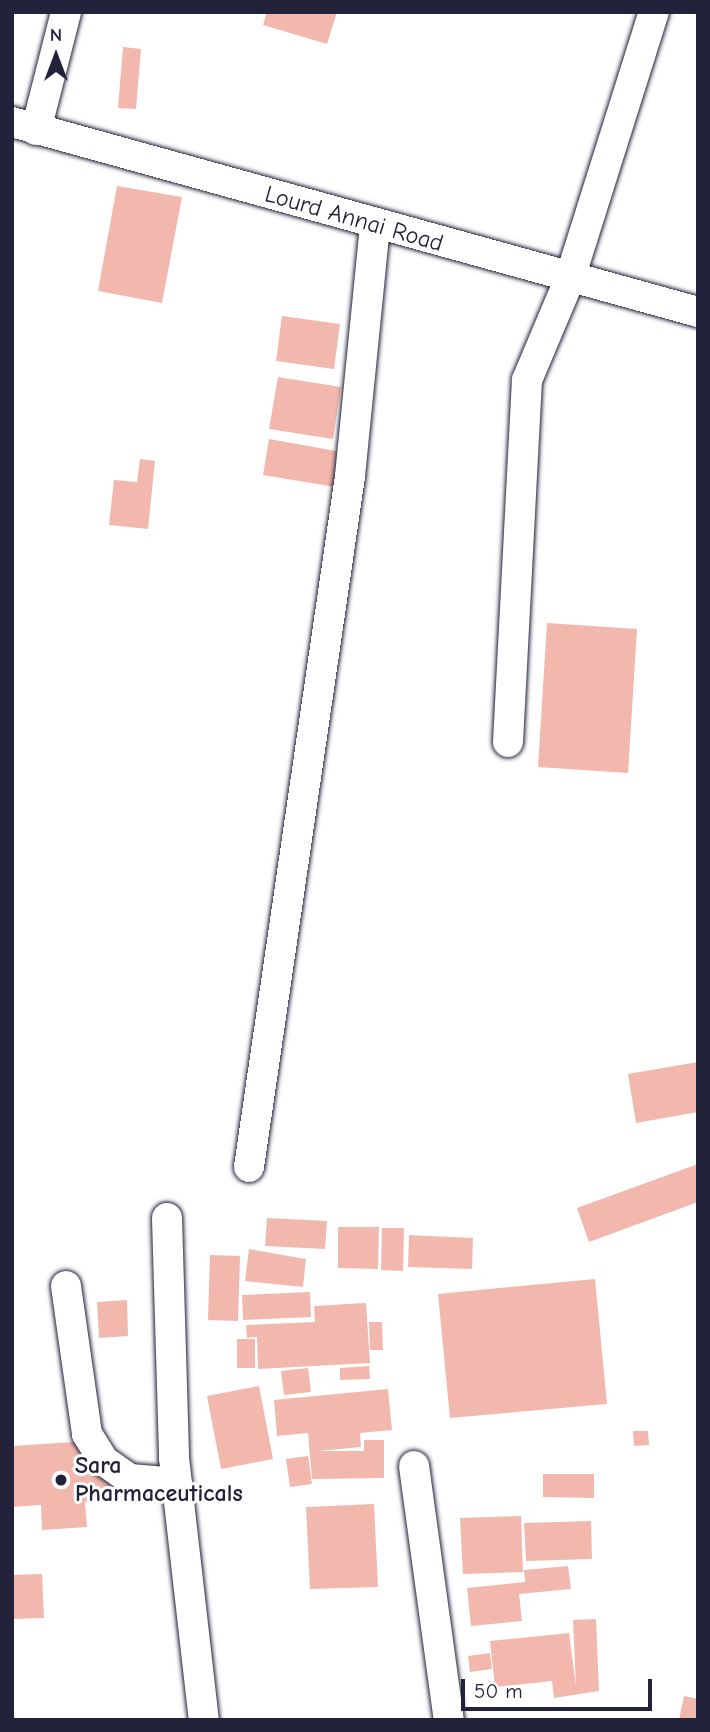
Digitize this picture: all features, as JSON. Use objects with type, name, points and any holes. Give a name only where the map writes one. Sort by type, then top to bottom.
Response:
[{"type":"street","points":[[24,126],[66,12]]},
{"type":"street","points":[[509,742],[527,380],[569,278],[654,12]]},
{"type":"street","name":"Lourd Annai Road","points":[[24,126],[375,226],[698,312]]},
{"type":"street","points":[[249,1167],[350,476],[375,226]]},
{"type":"street","points":[[167,1218],[169,1378],[177,1483],[204,1720]]},
{"type":"street","points":[[66,1286],[87,1434],[104,1461],[130,1479],[177,1483]]},
{"type":"street","points":[[414,1466],[449,1720]]},
{"type":"building","points":[[267,12],[337,12],[327,44],[263,25]]},
{"type":"building","points":[[123,47],[141,49],[136,109],[118,108]]},
{"type":"building","points":[[117,186],[182,197],[162,303],[98,291]]},
{"type":"building","points":[[282,316],[340,324],[334,369],[276,361]]},
{"type":"building","points":[[278,377],[341,387],[333,439],[269,429]]},
{"type":"building","points":[[269,439],[347,453],[341,488],[263,475]]},
{"type":"building","points":[[140,459],[155,461],[148,529],[109,525],[114,480],[137,482]]},
{"type":"building","points":[[547,623],[637,629],[628,773],[538,767]]},
{"type":"building","points":[[698,1062],[698,1112],[636,1123],[628,1074]]},
{"type":"building","points":[[698,1164],[698,1202],[589,1242],[577,1208]]},
{"type":"building","points":[[267,1218],[327,1221],[325,1249],[265,1246]]},
{"type":"building","points":[[338,1227],[379,1227],[378,1269],[338,1268]]},
{"type":"building","points":[[382,1228],[404,1228],[403,1271],[381,1270]]},
{"type":"building","points":[[409,1235],[473,1238],[472,1269],[408,1267]]},
{"type":"building","points":[[249,1249],[306,1259],[303,1287],[245,1281]]},
{"type":"building","points":[[210,1255],[240,1256],[238,1321],[208,1320]]},
{"type":"building","points":[[595,1279],[607,1404],[450,1418],[438,1294]]},
{"type":"building","points":[[310,1292],[311,1317],[243,1320],[242,1295]]},
{"type":"building","points":[[127,1300],[128,1336],[99,1338],[97,1302]]},
{"type":"building","points":[[366,1303],[370,1363],[258,1369],[257,1337],[247,1338],[246,1325],[315,1322],[314,1306]]},
{"type":"building","points":[[369,1322],[382,1322],[383,1350],[370,1350]]},
{"type":"building","points":[[237,1339],[255,1339],[255,1368],[237,1368]]},
{"type":"building","points":[[369,1366],[370,1379],[340,1380],[340,1368]]},
{"type":"building","points":[[308,1368],[311,1392],[284,1395],[281,1371]]},
{"type":"building","points":[[259,1386],[273,1459],[221,1469],[207,1396]]},
{"type":"building","points":[[388,1389],[392,1430],[360,1433],[361,1447],[318,1451],[364,1451],[364,1440],[384,1440],[384,1478],[312,1479],[308,1433],[277,1436],[274,1400]]},
{"type":"building","points":[[633,1431],[648,1431],[649,1445],[634,1446]]},
{"type":"building","name":"Sara Pharmaceuticals","points":[[90,1441],[109,1460],[112,1500],[85,1502],[87,1527],[42,1530],[41,1505],[12,1507],[12,1446]]},
{"type":"building","points":[[308,1456],[312,1484],[290,1487],[286,1459]]},
{"type":"building","points":[[543,1474],[594,1474],[594,1498],[543,1497]]},
{"type":"building","points":[[374,1504],[378,1587],[310,1589],[306,1507]]},
{"type":"building","points":[[521,1516],[523,1572],[463,1574],[460,1518]]},
{"type":"building","points":[[591,1521],[592,1559],[526,1561],[524,1523]]},
{"type":"building","points":[[568,1566],[571,1589],[519,1594],[522,1621],[471,1626],[467,1588],[525,1582],[524,1570]]},
{"type":"building","points":[[42,1574],[44,1618],[12,1619],[12,1575]]},
{"type":"building","points":[[596,1619],[599,1691],[554,1698],[552,1681],[495,1687],[490,1641],[569,1633],[576,1686],[573,1620]]},
{"type":"building","points":[[490,1653],[492,1669],[470,1672],[468,1656]]},
{"type":"building","points":[[684,1696],[698,1699],[698,1720],[679,1720]]},
{"type":"place","name":"Sara Pharmaceuticals","points":[[61,1480]]}]
